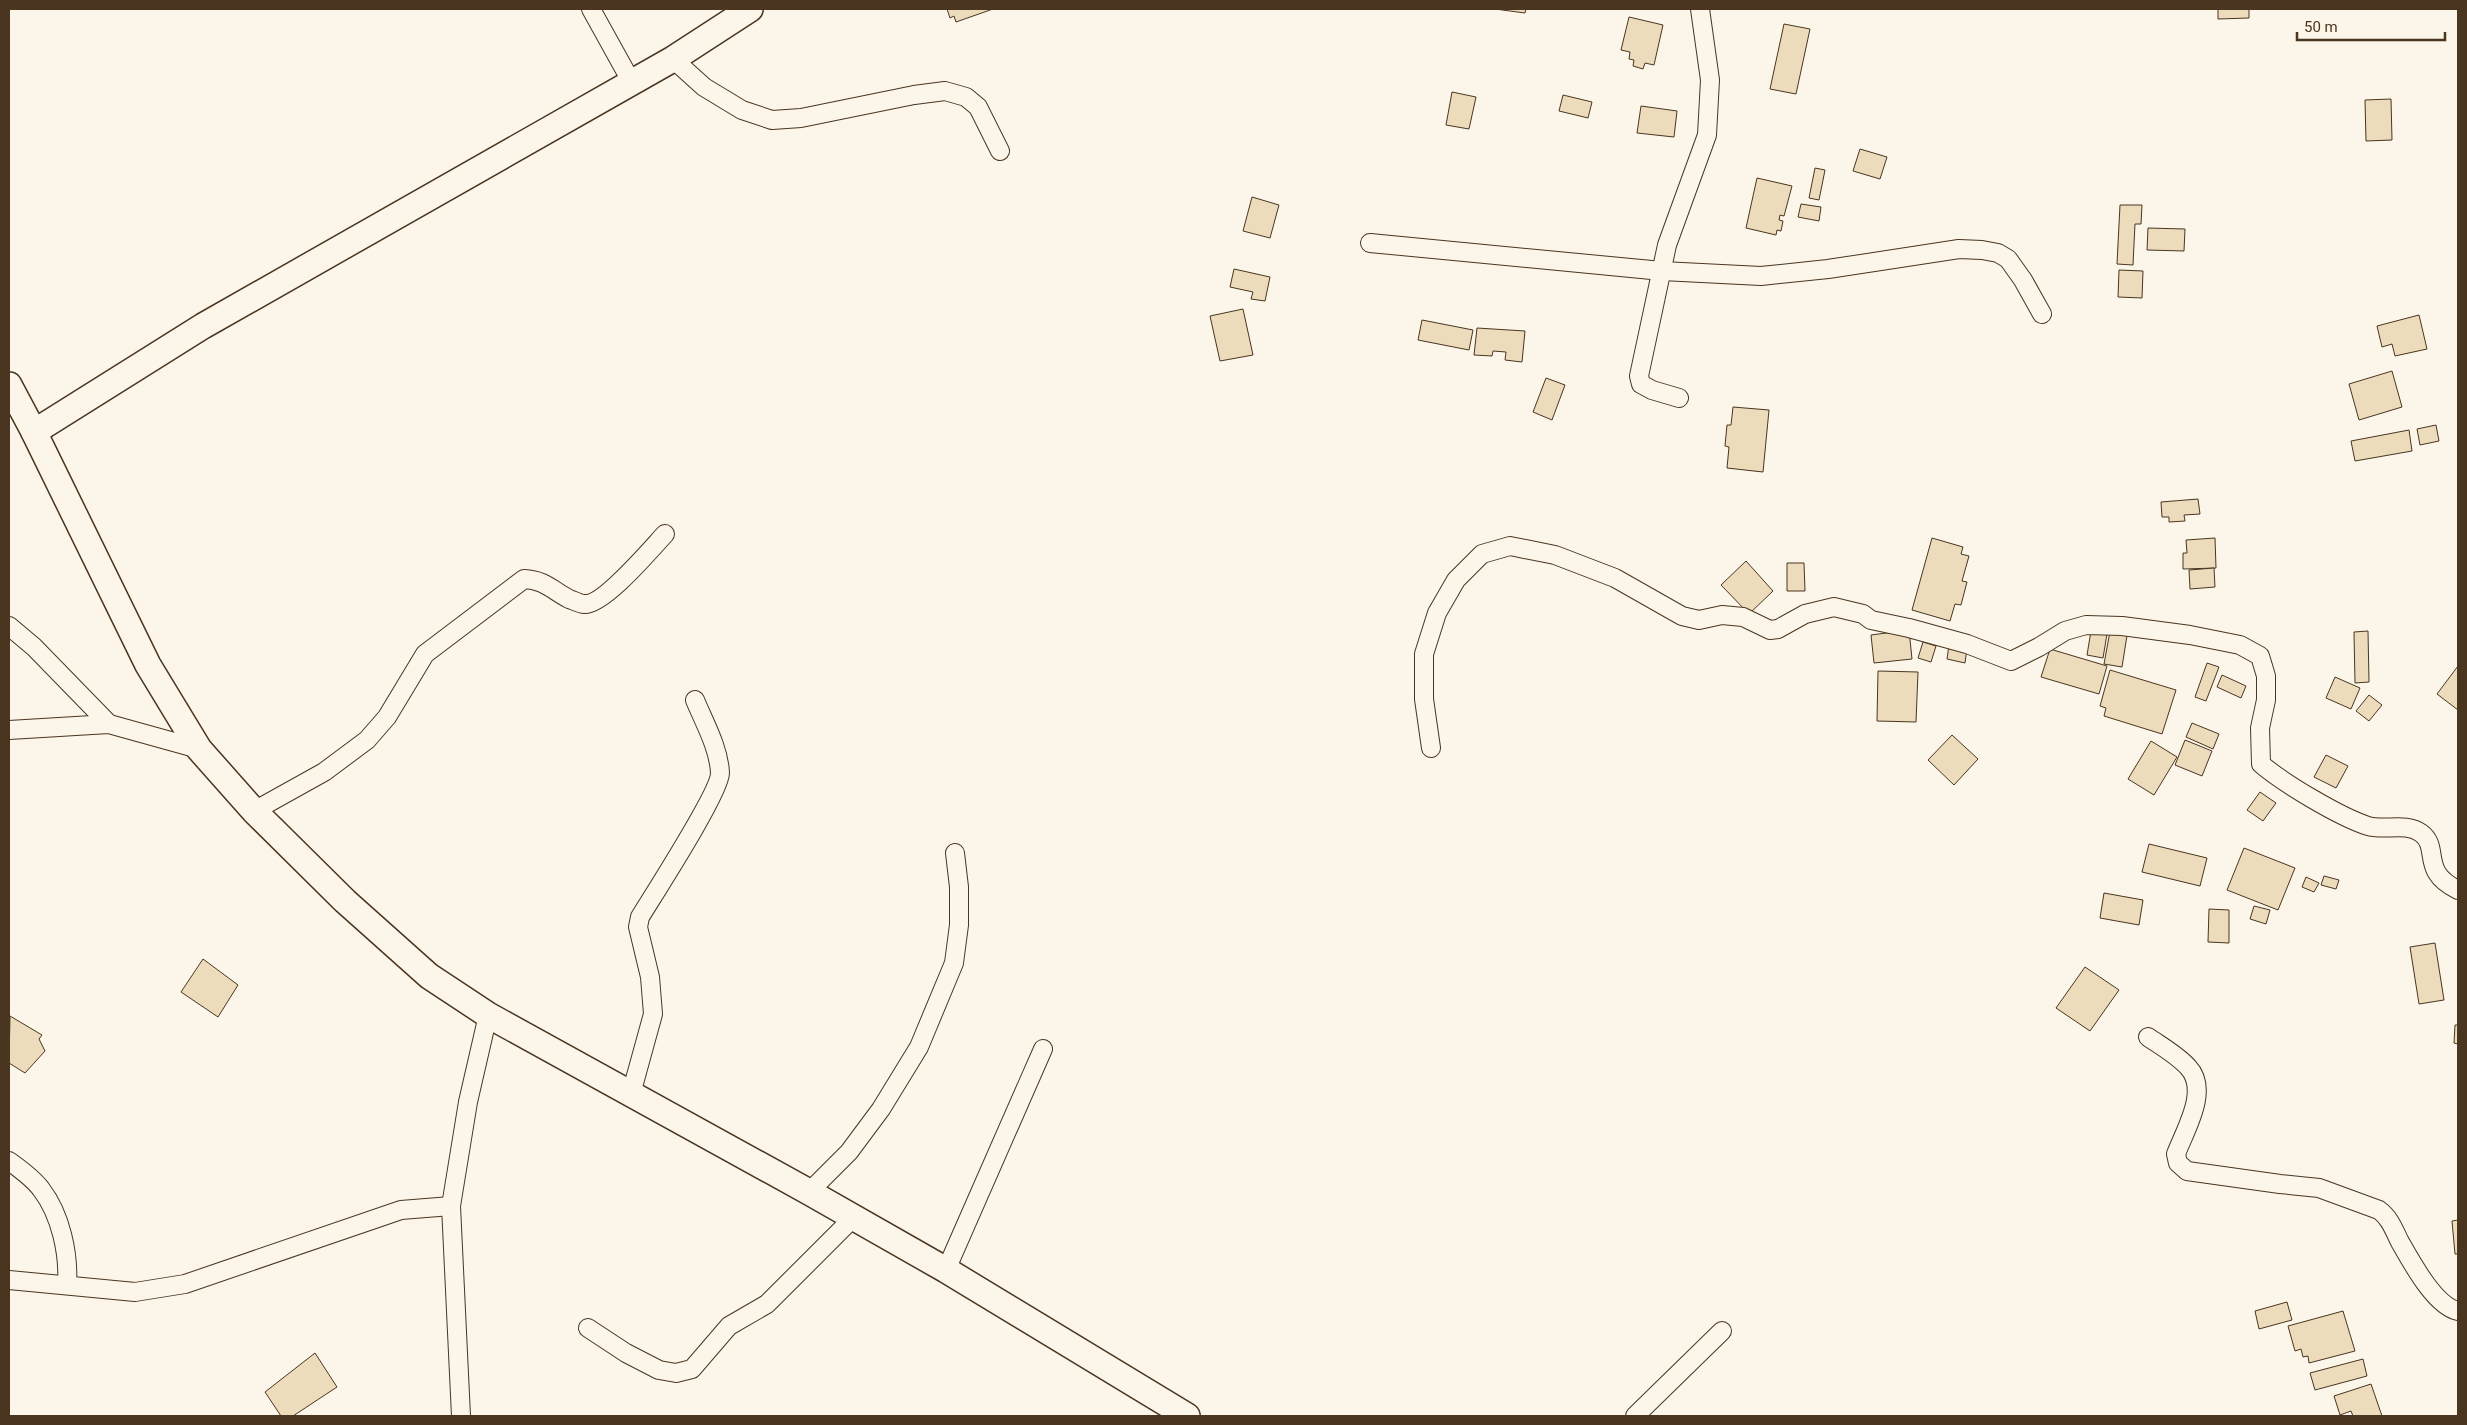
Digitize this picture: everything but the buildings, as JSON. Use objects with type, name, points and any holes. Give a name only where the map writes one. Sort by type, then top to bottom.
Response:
[{"type":"main road","points":[[34,432],[203,326],[673,60],[750,9]]},
{"type":"main road","points":[[9,385],[148,665],[199,749],[254,811],[344,902],[429,976],[488,1015],[809,1192],[946,1270],[1187,1416]]},
{"type":"street","points":[[591,9],[632,83]]},
{"type":"street","points":[[1679,398],[1646,388],[1641,384],[1640,376],[1667,245],[1707,135],[1710,80],[1700,9]]},
{"type":"street","points":[[673,60],[704,87],[742,110],[772,120],[801,118],[914,95],[945,91],[966,97],[978,107],[1000,151]]},
{"type":"street","points":[[1370,243],[1662,271],[1761,276],[1828,269],[1959,249],[1982,250],[1998,253],[2008,259],[2023,280],[2042,314]]},
{"type":"street","points":[[254,811],[324,772],[367,740],[387,717],[425,654],[524,578],[538,579],[569,599],[584,604],[595,601],[615,586],[665,534]]},
{"type":"street","points":[[1431,748],[1424,700],[1424,654],[1437,613],[1456,580],[1482,554],[1510,546],[1555,555],[1615,578],[1682,616],[1699,620],[1722,615],[1743,617],[1770,630],[1778,629],[1812,612],[1834,608],[1863,614],[1871,620],[1910,628],[1966,644],[2011,661],[2065,631],[2086,625],[2122,626],[2240,645],[2260,656],[2266,676],[2266,700],[2260,728],[2261,764],[2273,775],[2369,826],[2408,828],[2421,833],[2430,845],[2435,872],[2445,884],[2458,890]]},
{"type":"street","points":[[9,626],[34,648],[109,724]]},
{"type":"street","points":[[631,1094],[654,1014],[650,977],[638,927],[640,917],[704,810],[717,785],[720,773],[714,748],[695,700]]},
{"type":"street","points":[[9,730],[109,724],[199,749]]},
{"type":"street","points":[[809,1192],[854,1145],[881,1109],[919,1047],[954,963],[959,925],[959,887],[955,853]]},
{"type":"street","points":[[461,1416],[450,1206],[468,1102],[488,1015]]},
{"type":"street","points":[[2148,1037],[2190,1068],[2198,1085],[2195,1103],[2176,1154],[2178,1163],[2182,1167],[2187,1171],[2319,1188],[2363,1202],[2379,1210],[2387,1216],[2401,1242],[2439,1301],[2449,1309],[2458,1311]]},
{"type":"street","points":[[946,1270],[1043,1049]]},
{"type":"street","points":[[9,1161],[41,1189],[57,1218],[68,1264],[67,1285]]},
{"type":"street","points":[[9,1280],[134,1292],[185,1284],[401,1210],[450,1206]]},
{"type":"street","points":[[588,1328],[659,1370],[676,1373],[692,1369],[729,1326],[767,1304],[853,1218]]},
{"type":"street","points":[[1635,1416],[1722,1331]]}]
